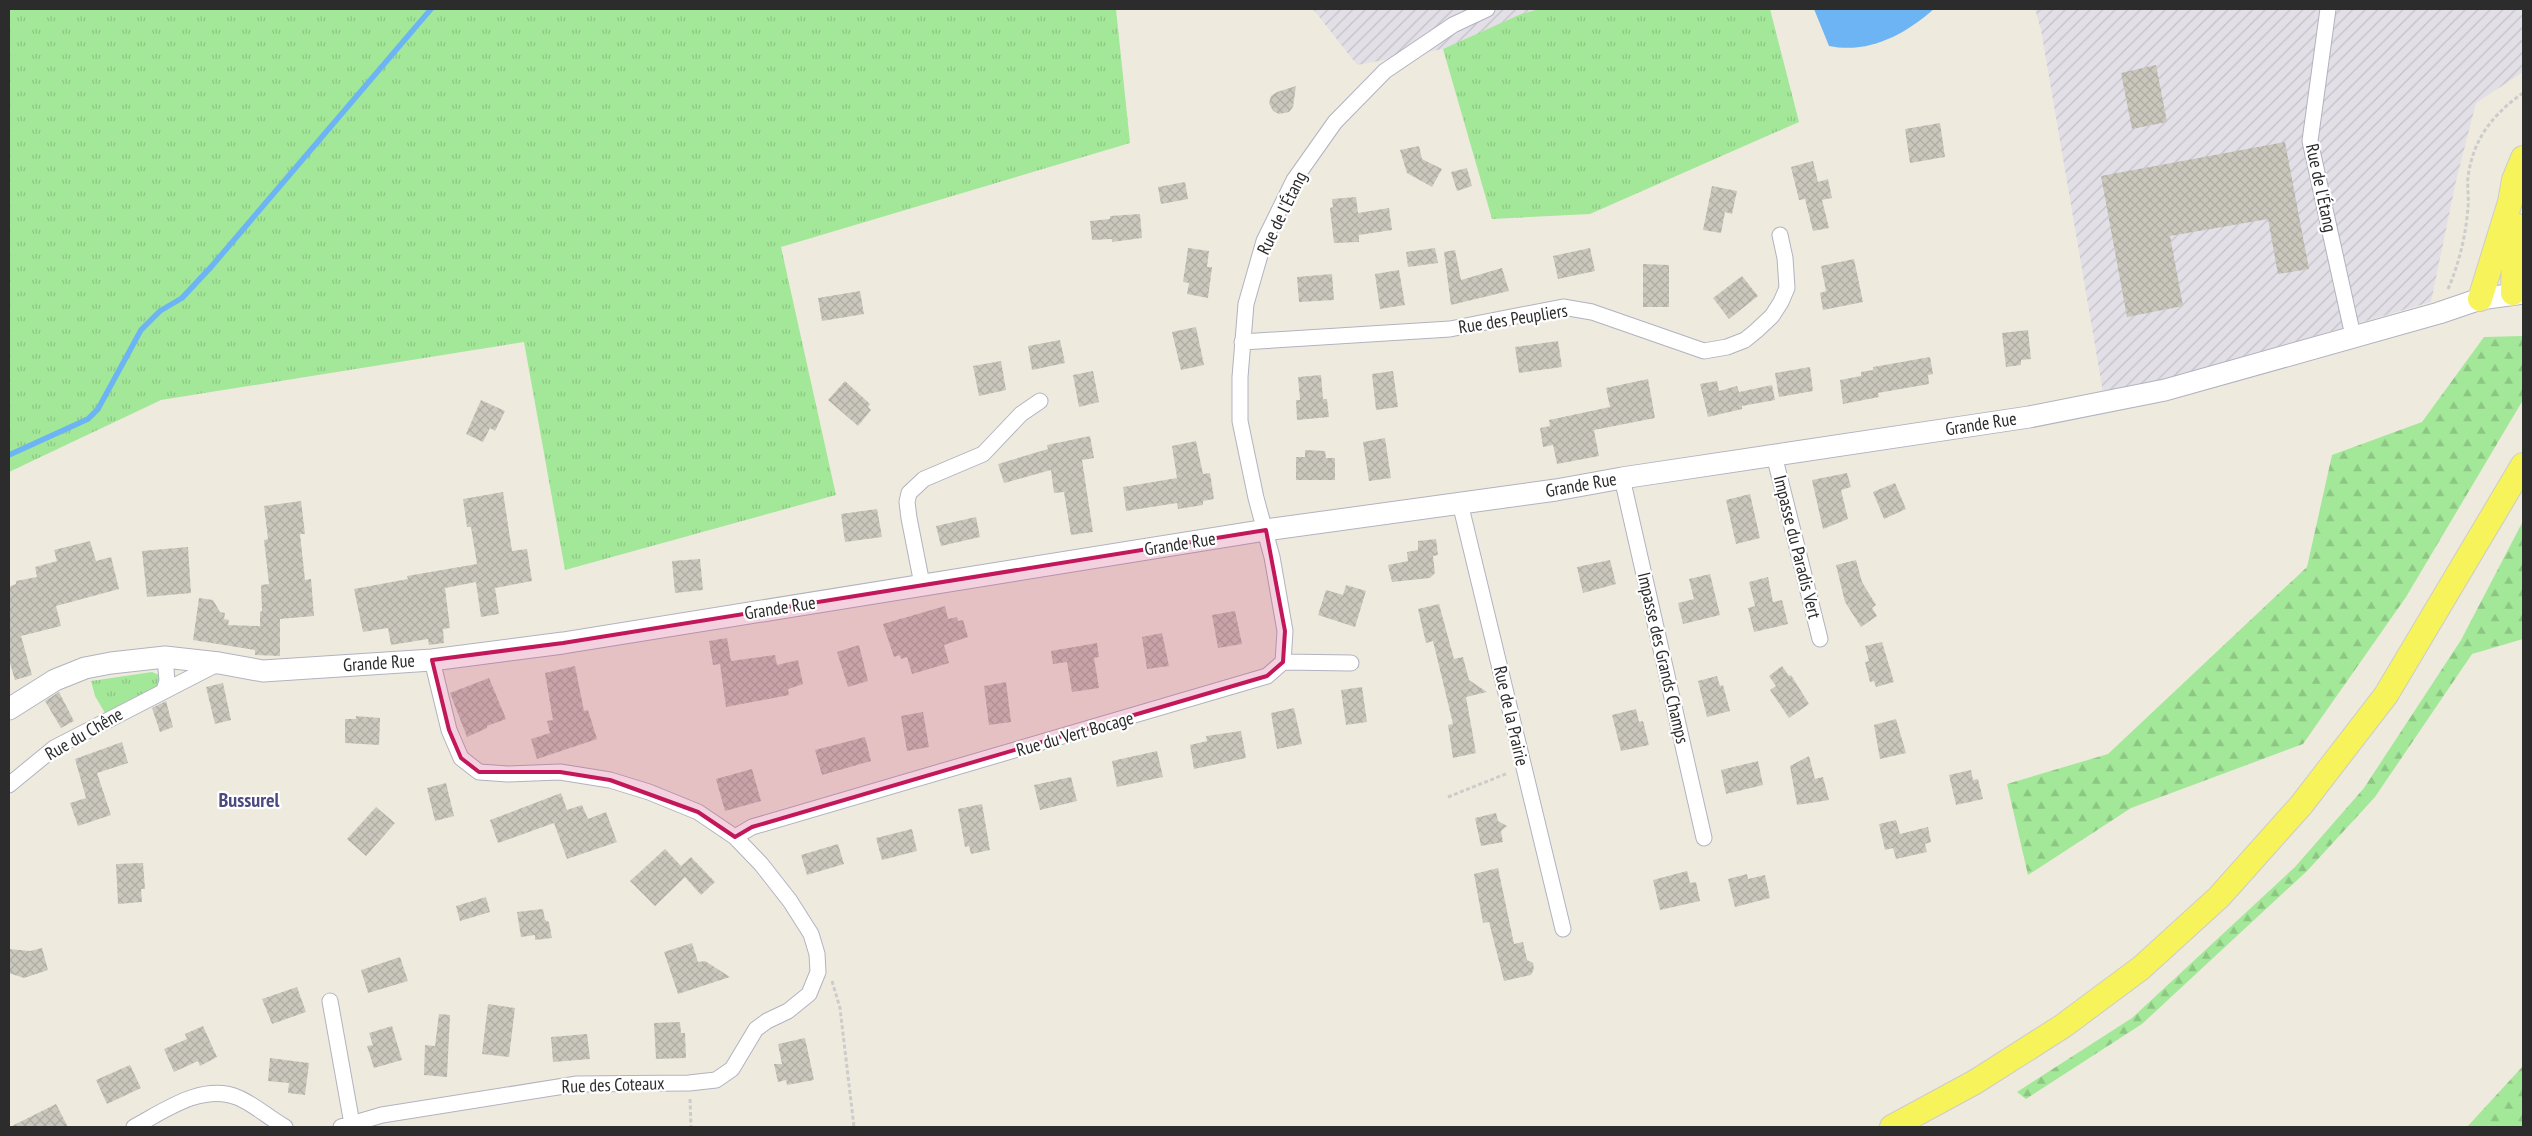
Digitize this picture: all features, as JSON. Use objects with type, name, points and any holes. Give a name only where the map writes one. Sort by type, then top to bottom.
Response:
[{"type":"main road","points":[[2480,299],[2510,202],[2514,180],[2523,158]]},
{"type":"main road","points":[[2510,202],[2519,233],[2518,293]]},
{"type":"main road","points":[[1892,1127],[1975,1082],[2063,1026],[2141,968],[2219,897],[2302,804],[2386,695],[2523,464]]},
{"type":"street","name":"Rue de l'Étang","points":[[1266,530],[1256,498],[1240,421],[1242,342],[1246,304],[1264,241],[1294,180],[1335,122],[1385,71],[1452,25],[1488,9]]},
{"type":"street","name":"Rue de l'Étang","points":[[2328,9],[2310,141],[2353,336]]},
{"type":"street","name":"Rue des Peupliers","points":[[1242,342],[1450,329],[1563,308],[1592,312],[1672,342],[1704,351],[1727,347],[1744,340],[1756,331],[1772,316],[1781,302],[1787,288],[1785,258],[1780,235]]},
{"type":"street","name":"Grande Rue","points":[[9,709],[54,680],[85,668],[165,657],[219,663],[263,671],[432,660],[563,643],[1266,530],[1556,490],[1622,478],[2028,417],[2155,392],[2439,313],[2480,299],[2518,293]]},
{"type":"street","points":[[922,584],[909,518],[907,502],[909,493],[924,479],[983,454],[1021,414],[1040,401]]},
{"type":"street","name":"Impasse du Paradis Vert","points":[[1774,455],[1820,639]]},
{"type":"street","name":"Impasse des Grands Champs","points":[[1622,478],[1704,838]]},
{"type":"street","name":"Rue de la Prairie","points":[[1460,503],[1563,929]]},
{"type":"street","points":[[1266,530],[1285,631],[1283,662],[1351,663]]},
{"type":"street","points":[[164,690],[167,681],[165,657]]},
{"type":"street","points":[[432,660],[452,737],[461,758],[479,772],[508,774],[560,772],[610,780],[649,792],[698,812],[735,837],[761,864],[790,901],[810,934],[817,954]]},
{"type":"street","name":"Rue du Vert Bocage","points":[[735,837],[752,826],[1267,676],[1283,662]]},
{"type":"street","name":"Rue du Chêne","points":[[9,785],[54,748],[219,663]]},
{"type":"street","name":"Rue des Coteaux","points":[[347,1126],[383,1121],[577,1084],[689,1083],[716,1080],[732,1069],[756,1029],[766,1021],[788,1011],[809,994],[818,972],[817,954]]},
{"type":"street","points":[[330,1001],[347,1126]]},
{"type":"street","points":[[134,1127],[188,1099],[215,1093],[238,1098],[284,1127]]},
{"type":"path","points":[[2439,313],[2453,279],[2464,238],[2468,208],[2468,177],[2474,151],[2490,123],[2502,108],[2523,93]]},
{"type":"path","points":[[1448,797],[1523,767]]},
{"type":"path","points":[[817,954],[825,957],[840,1008],[854,1127]]},
{"type":"path","points":[[689,1083],[691,1127]]},
{"type":"highlighted area","points":[[1266,530],[1285,631],[1283,662],[1267,676],[752,827],[735,837],[698,812],[610,780],[560,772],[479,772],[461,758],[449,730],[432,660],[563,643]]},
{"type":"shaded area","points":[[1313,9],[1539,9],[1521,14],[1443,49],[1357,65]]},
{"type":"shaded area","points":[[2035,9],[2523,9],[2523,72],[2476,103],[2456,181],[2431,302],[2104,398],[2041,30]]},
{"type":"green space","points":[[9,9],[1116,9],[1130,143],[781,247],[836,495],[565,570],[524,342],[161,400],[9,472]]},
{"type":"green space","points":[[1539,9],[1770,9],[1799,122],[1590,214],[1492,219],[1443,49],[1521,14]]},
{"type":"green space","points":[[2523,336],[2523,400],[2406,597],[2303,744],[2131,808],[2028,875],[2007,784],[2108,754],[2307,567],[2332,455],[2422,422],[2484,337]]},
{"type":"green space","points":[[2523,521],[2523,639],[2472,654],[2375,797],[2307,871],[2142,1024],[2026,1099],[2017,1092],[2132,1018],[2295,867],[2364,788],[2461,640]]},
{"type":"green space","points":[[152,672],[159,675],[159,685],[105,713],[95,696],[91,681]]},
{"type":"green space","points":[[2523,1066],[2523,1127],[2467,1127]]},
{"type":"water","points":[[1814,9],[1934,9],[1911,27],[1885,40],[1872,45],[1844,48],[1829,46]]},
{"type":"building","points":[[2156,65],[2167,122],[2132,129],[2121,73]]},
{"type":"building","points":[[1296,86],[1293,107],[1289,112],[1279,114],[1273,111],[1269,103],[1271,96]]},
{"type":"building","points":[[1940,123],[1945,157],[1910,163],[1905,129]]},
{"type":"building","points":[[2285,142],[2309,269],[2278,274],[2268,219],[2170,236],[2183,306],[2127,317],[2101,176]]},
{"type":"building","points":[[1419,146],[1422,159],[1442,169],[1432,187],[1407,173],[1400,150]]},
{"type":"building","points":[[1813,161],[1818,182],[1828,179],[1832,198],[1822,200],[1829,228],[1813,231],[1805,199],[1799,200],[1791,167]]},
{"type":"building","points":[[1467,168],[1472,186],[1457,191],[1451,172]]},
{"type":"building","points":[[1185,182],[1188,199],[1161,204],[1158,187]]},
{"type":"building","points":[[1712,186],[1737,191],[1732,214],[1725,212],[1721,233],[1703,230]]},
{"type":"building","points":[[1356,197],[1358,213],[1389,208],[1392,230],[1359,235],[1359,242],[1334,243],[1330,208],[1333,207],[1332,199]]},
{"type":"building","points":[[1140,214],[1142,238],[1112,242],[1112,239],[1092,240],[1090,221],[1110,219],[1110,216]]},
{"type":"building","points":[[1188,248],[1209,251],[1207,267],[1212,267],[1208,298],[1187,294],[1189,283],[1183,282]]},
{"type":"building","points":[[1435,248],[1438,263],[1408,267],[1406,252]]},
{"type":"building","points":[[1590,248],[1595,271],[1558,279],[1553,256]]},
{"type":"building","points":[[1455,250],[1461,280],[1502,268],[1509,291],[1451,305],[1444,252]]},
{"type":"building","points":[[1854,259],[1863,302],[1823,310],[1820,293],[1826,291],[1821,266]]},
{"type":"building","points":[[1643,264],[1669,265],[1669,307],[1643,307]]},
{"type":"building","points":[[1399,270],[1405,305],[1380,309],[1375,274]]},
{"type":"building","points":[[1332,274],[1334,300],[1299,302],[1297,277]]},
{"type":"building","points":[[1742,276],[1758,296],[1729,319],[1713,298]]},
{"type":"building","points":[[860,291],[864,314],[822,321],[818,298]]},
{"type":"building","points":[[1196,327],[1204,365],[1181,370],[1172,332]]},
{"type":"building","points":[[2028,330],[2031,359],[2021,360],[2021,365],[2006,367],[2002,333]]},
{"type":"building","points":[[1060,340],[1065,363],[1032,370],[1028,346]]},
{"type":"building","points":[[1558,341],[1562,367],[1519,373],[1515,347]]},
{"type":"building","points":[[1930,357],[1933,374],[1928,375],[1929,384],[1878,393],[1879,397],[1843,404],[1840,380],[1861,376],[1861,372],[1873,370],[1873,367]]},
{"type":"building","points":[[1001,361],[1006,390],[979,396],[973,366]]},
{"type":"building","points":[[1810,367],[1813,391],[1779,397],[1775,373]]},
{"type":"building","points":[[1093,371],[1099,402],[1079,407],[1073,375]]},
{"type":"building","points":[[1393,371],[1398,407],[1376,410],[1372,374]]},
{"type":"building","points":[[1321,375],[1323,399],[1327,399],[1329,417],[1297,420],[1296,400],[1300,400],[1298,377]]},
{"type":"building","points":[[1648,379],[1655,418],[1594,430],[1599,456],[1557,464],[1553,445],[1543,447],[1540,428],[1550,426],[1549,420],[1610,407],[1606,388]]},
{"type":"building","points":[[845,381],[870,404],[868,407],[871,410],[858,426],[828,400]]},
{"type":"building","points":[[1717,381],[1719,391],[1737,386],[1739,392],[1772,385],[1775,400],[1742,406],[1742,409],[1708,417],[1700,384]]},
{"type":"building","points":[[481,400],[505,411],[495,431],[490,428],[483,442],[466,434]]},
{"type":"building","points":[[1090,436],[1094,458],[1082,460],[1093,532],[1071,535],[1064,492],[1054,493],[1051,470],[1004,483],[998,464],[1048,449],[1047,445]]},
{"type":"building","points":[[1385,438],[1391,478],[1369,481],[1363,442]]},
{"type":"building","points":[[1196,441],[1203,474],[1210,473],[1214,499],[1203,501],[1203,505],[1178,509],[1177,503],[1126,511],[1123,487],[1177,478],[1172,446]]},
{"type":"building","points":[[1305,450],[1325,451],[1326,458],[1335,458],[1335,480],[1296,480],[1296,457],[1305,457]]},
{"type":"building","points":[[1847,473],[1851,487],[1841,490],[1848,519],[1823,529],[1812,480]]},
{"type":"building","points":[[1895,483],[1906,509],[1884,519],[1873,492]]},
{"type":"building","points":[[503,492],[512,551],[527,549],[532,581],[495,588],[499,614],[481,617],[476,582],[445,588],[450,628],[443,629],[444,643],[429,645],[428,639],[391,645],[388,628],[363,632],[354,589],[408,579],[407,576],[477,564],[471,527],[467,527],[463,499]]},
{"type":"building","points":[[1750,494],[1760,538],[1736,544],[1726,500]]},
{"type":"building","points":[[301,501],[305,534],[300,534],[305,580],[311,579],[314,616],[280,619],[280,656],[255,655],[255,650],[193,640],[199,598],[213,600],[220,612],[225,613],[224,619],[229,620],[228,625],[260,626],[260,612],[262,611],[261,585],[269,584],[264,540],[268,539],[264,506]]},
{"type":"building","points":[[877,509],[882,537],[845,542],[841,514]]},
{"type":"building","points":[[976,517],[980,537],[941,546],[936,526]]},
{"type":"building","points":[[1436,539],[1438,555],[1433,556],[1435,573],[1430,578],[1392,582],[1388,565],[1408,561],[1407,552],[1418,550],[1418,541]]},
{"type":"building","points":[[90,541],[96,561],[111,557],[119,589],[56,606],[61,626],[21,636],[32,675],[15,680],[9,660],[9,587],[16,584],[16,581],[37,577],[35,567],[57,561],[54,550]]},
{"type":"building","points":[[188,547],[191,593],[147,597],[142,551]]},
{"type":"building","points":[[700,559],[703,590],[675,593],[672,561]]},
{"type":"building","points":[[1610,560],[1616,584],[1583,593],[1577,567]]},
{"type":"building","points":[[1856,560],[1862,582],[1876,605],[1872,608],[1877,616],[1861,627],[1845,602],[1836,565]]},
{"type":"building","points":[[1710,574],[1720,615],[1683,624],[1678,603],[1694,599],[1689,579]]},
{"type":"building","points":[[1768,577],[1773,602],[1782,600],[1788,624],[1754,632],[1748,608],[1755,606],[1749,582]]},
{"type":"building","points":[[1346,585],[1366,591],[1355,627],[1318,615],[1326,590],[1343,595]]},
{"type":"building","points":[[1439,604],[1454,659],[1463,657],[1469,680],[1487,692],[1466,697],[1476,753],[1453,758],[1448,725],[1453,724],[1433,641],[1426,643],[1418,609]]},
{"type":"building","points":[[945,606],[948,619],[957,617],[958,621],[963,620],[968,637],[944,645],[949,663],[912,674],[907,657],[901,659],[900,655],[894,657],[883,624]]},
{"type":"building","points":[[1235,611],[1242,644],[1218,648],[1212,615]]},
{"type":"building","points":[[1162,633],[1169,666],[1147,669],[1142,637]]},
{"type":"building","points":[[727,638],[731,661],[775,655],[777,665],[798,660],[803,684],[788,689],[789,695],[726,707],[720,664],[713,665],[709,641]]},
{"type":"building","points":[[1882,642],[1894,682],[1876,687],[1874,681],[1870,682],[1865,662],[1869,661],[1865,646]]},
{"type":"building","points":[[1097,643],[1099,657],[1094,658],[1099,688],[1072,692],[1067,662],[1053,664],[1051,651]]},
{"type":"building","points":[[859,645],[868,681],[848,687],[837,652]]},
{"type":"building","points":[[575,666],[584,711],[588,710],[597,739],[537,759],[531,739],[550,733],[547,721],[553,720],[545,673]]},
{"type":"building","points":[[1782,666],[1789,676],[1791,675],[1809,704],[1789,718],[1770,690],[1776,686],[1769,676]]},
{"type":"building","points":[[1717,676],[1720,686],[1723,685],[1730,711],[1707,717],[1698,681]]},
{"type":"building","points":[[489,678],[506,719],[487,726],[487,728],[467,737],[450,693]]},
{"type":"building","points":[[1006,682],[1011,722],[989,725],[984,686]]},
{"type":"building","points":[[223,683],[231,720],[215,724],[206,687]]},
{"type":"building","points":[[1362,687],[1367,722],[1346,725],[1341,690]]},
{"type":"building","points":[[59,692],[74,721],[61,728],[45,701]]},
{"type":"building","points":[[166,701],[173,727],[160,732],[152,708]]},
{"type":"building","points":[[1294,708],[1302,744],[1277,749],[1271,713]]},
{"type":"building","points":[[1636,709],[1639,722],[1643,721],[1649,745],[1621,751],[1612,715]]},
{"type":"building","points":[[923,712],[929,747],[907,751],[901,716]]},
{"type":"building","points":[[356,716],[380,718],[379,745],[345,743],[345,719],[356,719]]},
{"type":"building","points":[[1896,719],[1906,753],[1880,759],[1874,725]]},
{"type":"building","points":[[1241,731],[1246,758],[1194,769],[1190,745],[1207,741],[1206,736]]},
{"type":"building","points":[[865,737],[871,761],[822,775],[815,750]]},
{"type":"building","points":[[122,742],[128,763],[97,773],[111,815],[78,826],[70,803],[86,798],[75,759]]},
{"type":"building","points":[[1157,751],[1163,777],[1117,787],[1112,761]]},
{"type":"building","points":[[1809,756],[1815,779],[1823,777],[1829,800],[1797,805],[1790,766]]},
{"type":"building","points":[[1758,761],[1763,785],[1726,794],[1721,770]]},
{"type":"building","points":[[752,769],[761,801],[725,811],[716,779]]},
{"type":"building","points":[[1971,770],[1973,780],[1978,779],[1983,799],[1956,805],[1949,775]]},
{"type":"building","points":[[1071,777],[1077,801],[1040,810],[1034,785]]},
{"type":"building","points":[[446,783],[454,816],[435,821],[427,788]]},
{"type":"building","points":[[561,793],[567,810],[582,805],[588,819],[606,812],[617,842],[567,859],[554,823],[498,843],[490,820]]},
{"type":"building","points":[[982,804],[990,850],[971,854],[969,846],[965,847],[958,809]]},
{"type":"building","points":[[376,807],[395,823],[366,856],[347,839]]},
{"type":"building","points":[[1496,813],[1498,821],[1507,826],[1501,831],[1503,842],[1481,846],[1475,818]]},
{"type":"building","points":[[1896,820],[1900,834],[1928,827],[1931,842],[1925,844],[1927,852],[1896,859],[1893,848],[1885,850],[1879,824]]},
{"type":"building","points":[[912,829],[917,851],[882,860],[876,838]]},
{"type":"building","points":[[838,844],[844,864],[807,875],[801,855]]},
{"type":"building","points":[[665,849],[681,866],[691,857],[715,882],[701,895],[685,877],[655,906],[630,881]]},
{"type":"building","points":[[143,863],[145,889],[141,889],[142,902],[118,904],[116,864]]},
{"type":"building","points":[[1498,868],[1514,944],[1523,942],[1527,960],[1533,963],[1534,969],[1531,975],[1504,981],[1489,922],[1483,923],[1474,874]]},
{"type":"building","points":[[1687,871],[1690,883],[1696,882],[1700,901],[1660,910],[1653,880]]},
{"type":"building","points":[[1747,874],[1748,879],[1765,875],[1770,898],[1735,907],[1728,879]]},
{"type":"building","points":[[486,897],[490,912],[460,921],[456,906]]},
{"type":"building","points":[[543,909],[545,920],[549,922],[552,938],[535,940],[535,935],[521,937],[517,912]]},
{"type":"building","points":[[692,943],[698,962],[705,961],[730,977],[678,994],[664,952]]},
{"type":"building","points":[[42,948],[48,970],[24,978],[9,973],[9,949],[30,951]]},
{"type":"building","points":[[400,957],[408,981],[368,993],[361,970]]},
{"type":"building","points":[[297,987],[306,1012],[272,1024],[262,999]]},
{"type":"building","points":[[488,1004],[515,1008],[509,1057],[482,1054]]},
{"type":"building","points":[[439,1014],[450,1015],[447,1077],[424,1075],[425,1045],[435,1046]]},
{"type":"building","points":[[680,1022],[681,1033],[685,1033],[686,1058],[656,1059],[654,1023]]},
{"type":"building","points":[[203,1026],[217,1057],[200,1066],[198,1061],[174,1072],[164,1049],[187,1039],[185,1034]]},
{"type":"building","points":[[392,1026],[402,1060],[374,1068],[367,1046],[373,1045],[369,1033]]},
{"type":"building","points":[[587,1034],[590,1059],[553,1062],[551,1037]]},
{"type":"building","points":[[805,1038],[814,1080],[787,1085],[786,1080],[778,1082],[774,1064],[782,1064],[778,1044]]},
{"type":"building","points":[[270,1058],[309,1063],[305,1095],[288,1093],[289,1083],[268,1081]]},
{"type":"building","points":[[130,1065],[141,1088],[107,1104],[96,1080]]},
{"type":"building","points":[[56,1104],[68,1127],[10,1127]]},
{"type":"waterway","points":[[9,455],[88,419],[98,409],[141,330],[160,311],[182,298],[211,267],[431,9]]},
{"type":"district","name":"Bussurel","points":[[249,800]]}]
